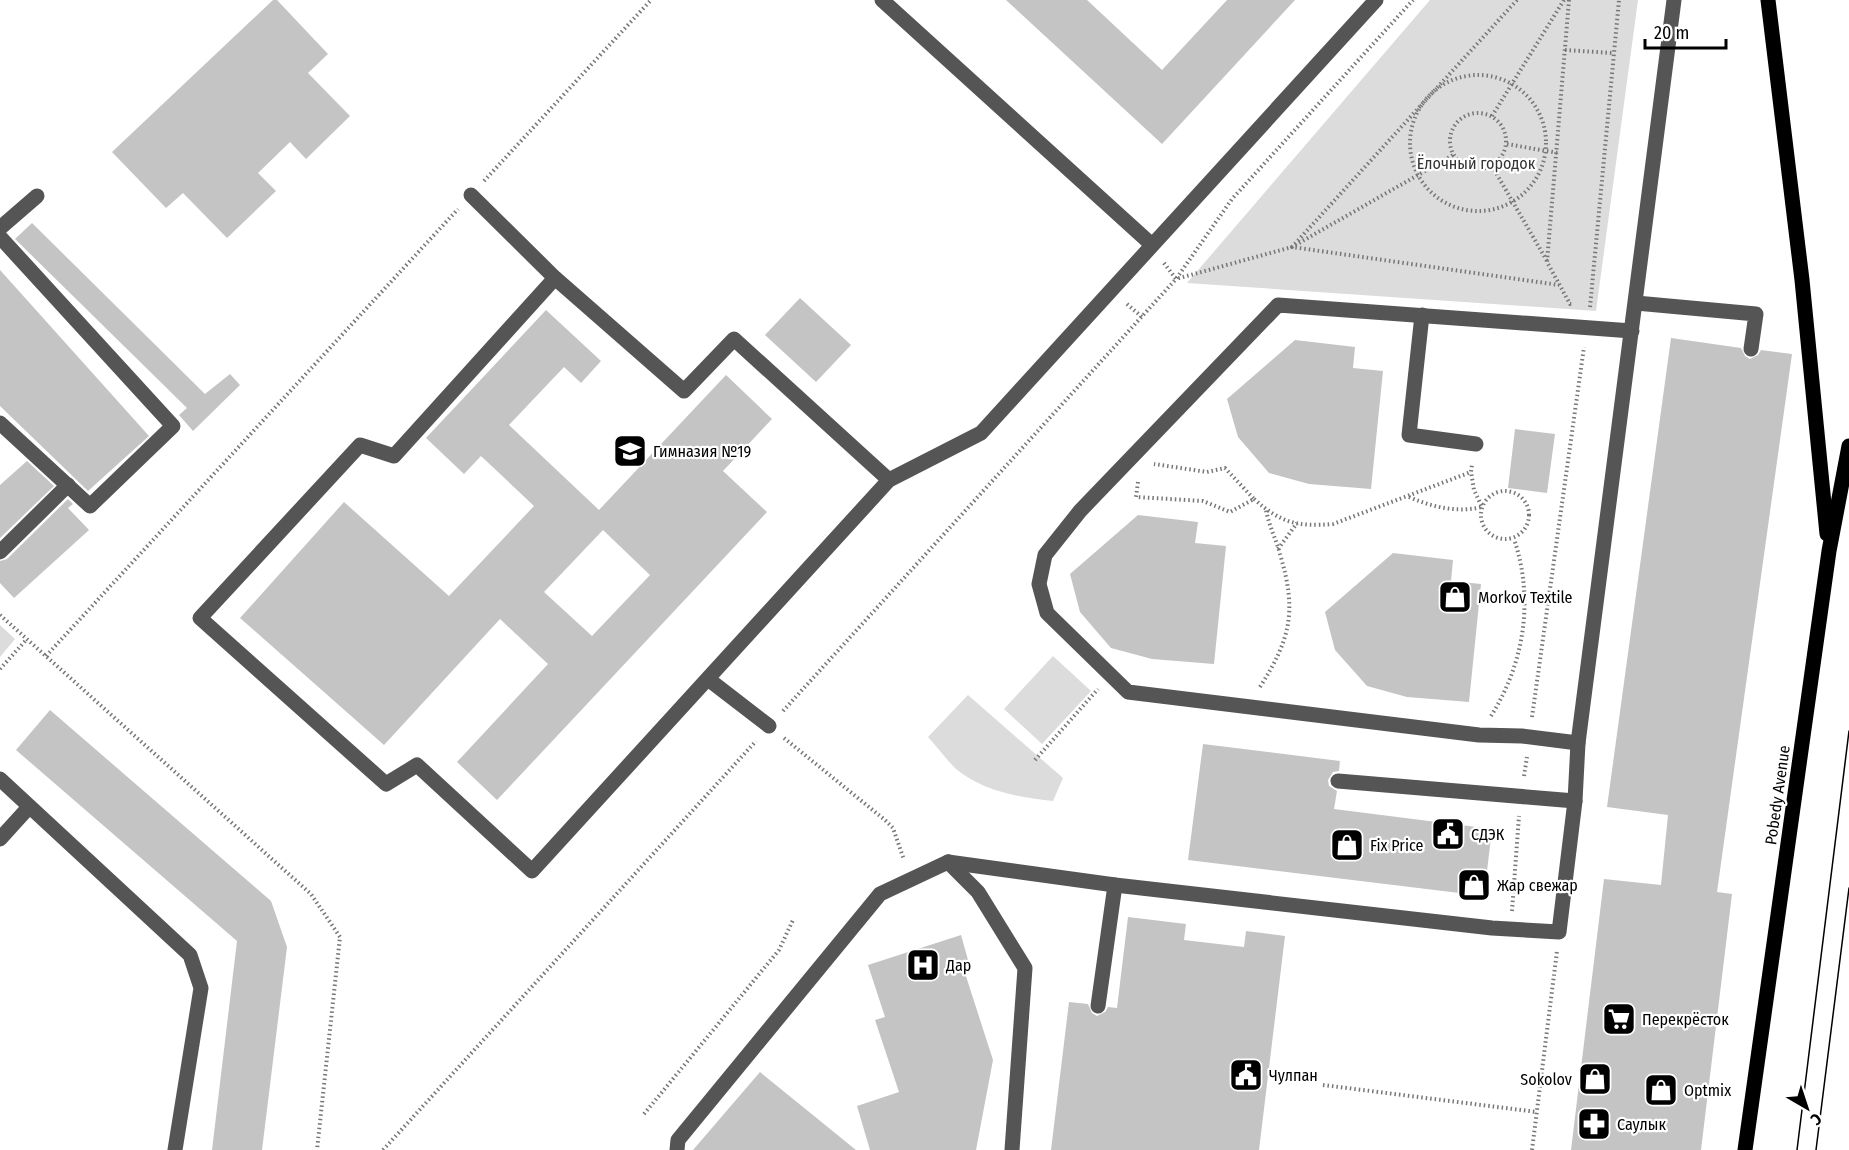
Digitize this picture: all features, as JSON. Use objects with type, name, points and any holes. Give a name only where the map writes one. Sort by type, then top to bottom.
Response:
[{"type":"main road","points":[[1768,0],[1802,280],[1829,551]]},
{"type":"main road","name":"Pobedy Avenue","points":[[1745,1150],[1829,551],[1849,446]]},
{"type":"lane","points":[[882,0],[1151,244]]},
{"type":"lane","points":[[555,278],[394,456],[360,445],[200,618],[386,784],[417,765],[532,871],[890,480],[981,433],[1376,0]]},
{"type":"lane","points":[[677,1150],[678,1140],[880,894],[948,862],[1115,885],[1492,928],[1559,932],[1575,801],[1578,743],[1674,0]]},
{"type":"lane","points":[[471,195],[555,278],[684,391],[734,339],[890,480]]},
{"type":"lane","points":[[0,228],[37,196]]},
{"type":"lane","points":[[0,237],[173,426],[90,506],[0,423]]},
{"type":"lane","points":[[1636,303],[1756,314],[1751,349]]},
{"type":"lane","points":[[1578,743],[1530,737],[1479,735],[1128,692],[1047,613],[1039,584],[1045,555],[1080,512],[1278,305],[1632,331]]},
{"type":"lane","points":[[1422,315],[1409,435],[1476,444]]},
{"type":"lane","points":[[0,552],[68,485]]},
{"type":"lane","points":[[708,679],[769,726]]},
{"type":"lane","points":[[0,778],[190,955],[201,988],[175,1150]]},
{"type":"lane","points":[[1338,781],[1575,801]]},
{"type":"lane","points":[[0,839],[29,807]]},
{"type":"lane","points":[[948,862],[978,892],[1025,968],[1012,1150]]},
{"type":"lane","points":[[1098,1006],[1115,885]]},
{"type":"path","points":[[46,656],[651,0]]},
{"type":"path","points":[[383,1150],[1176,279],[1232,199],[1413,0]]},
{"type":"path","points":[[1292,248],[1517,0]]},
{"type":"path","points":[[1492,116],[1564,0]]},
{"type":"path","points":[[1548,262],[1569,0]]},
{"type":"path","points":[[1529,929],[1512,910],[1521,796],[1590,306],[1612,53],[1619,0]]},
{"type":"path","points":[[1565,50],[1612,53]]},
{"type":"path","points":[[1488,75],[1512,83],[1524,92],[1540,113],[1545,126],[1546,150],[1537,178],[1529,189],[1512,202],[1495,210],[1481,211],[1455,208],[1432,194],[1418,175],[1412,159],[1410,133],[1413,120],[1427,97],[1437,88],[1461,76],[1488,75]]},
{"type":"path","points":[[1481,113],[1492,116],[1503,127],[1507,144],[1501,159],[1492,166],[1470,169],[1461,164],[1453,155],[1450,139],[1456,123],[1470,114],[1481,113]]},
{"type":"path","points":[[1507,144],[1558,153]]},
{"type":"path","points":[[1176,279],[1292,248],[1453,155]]},
{"type":"path","points":[[1492,166],[1570,304],[1590,306]]},
{"type":"path","points":[[1292,248],[1560,285]]},
{"type":"path","points":[[1409,497],[1427,504],[1469,510],[1482,507],[1491,496],[1504,491],[1517,494],[1527,504],[1530,517],[1525,530],[1514,539],[1500,539],[1488,533],[1481,520],[1482,507],[1474,489],[1471,471],[1476,444]]},
{"type":"path","points":[[1138,453],[1154,464],[1207,472],[1225,468],[1266,509],[1284,521],[1308,526],[1333,524],[1409,497],[1471,471]]},
{"type":"path","points":[[1146,472],[1154,464]]},
{"type":"path","points":[[1138,479],[1136,497],[1203,501],[1230,512],[1254,499]]},
{"type":"path","points":[[1257,693],[1277,661],[1288,634],[1289,605],[1278,549],[1266,509]]},
{"type":"path","points":[[1278,549],[1297,523]]},
{"type":"path","points":[[1479,735],[1496,708],[1520,651],[1525,620],[1524,581],[1514,539]]},
{"type":"path","points":[[0,615],[311,894],[340,937],[317,1150]]},
{"type":"path","points":[[0,669],[27,639]]},
{"type":"path","points":[[1035,760],[1110,675]]},
{"type":"path","points":[[769,726],[893,828],[911,881]]},
{"type":"path","points":[[644,1114],[779,950],[793,920]]},
{"type":"path","points":[[1532,1150],[1559,932]]},
{"type":"path","points":[[1323,1085],[1537,1112]]},
{"type":"green space","name":"Ёлочный городок","points":[[1430,0],[1638,0],[1596,311],[1187,283]]},
{"type":"green space","points":[[0,625],[15,639],[0,657]]},
{"type":"green space","points":[[1053,656],[1091,691],[1042,744],[1004,709]]},
{"type":"green space","points":[[968,695],[1063,778],[1053,801],[1002,792],[966,777],[928,737]]},
{"type":"building","points":[[273,0],[277,0],[328,54],[308,73],[350,116],[306,159],[290,142],[258,173],[276,191],[227,238],[183,193],[166,208],[112,152]]},
{"type":"building","points":[[1006,0],[1087,0],[1162,70],[1227,0],[1295,0],[1162,144]]},
{"type":"building","points":[[32,223],[205,394],[230,374],[240,385],[193,431],[179,415],[187,408],[15,239]]},
{"type":"building","points":[[0,270],[149,436],[88,491],[0,406]]},
{"type":"building","points":[[800,298],[851,345],[816,382],[765,335]]},
{"type":"building","points":[[546,310],[601,361],[581,383],[564,367],[509,425],[599,510],[726,375],[772,419],[723,471],[767,512],[497,800],[457,762],[548,664],[500,619],[384,745],[240,618],[344,502],[449,596],[534,506],[481,456],[464,474],[426,438]],"holes":[[[603,530],[650,575],[592,636],[544,592]]]},
{"type":"building","points":[[1671,338],[1741,348],[1745,356],[1750,359],[1758,355],[1761,350],[1792,354],[1717,892],[1732,894],[1701,1150],[1571,1150],[1604,879],[1661,885],[1668,815],[1607,807]]},
{"type":"building","points":[[1295,340],[1355,347],[1353,368],[1383,371],[1371,489],[1309,484],[1269,473],[1238,437],[1227,399]]},
{"type":"building","points":[[1515,429],[1555,434],[1547,493],[1508,488]]},
{"type":"building","points":[[27,461],[54,486],[0,538],[0,485]]},
{"type":"building","points":[[68,499],[73,504],[68,508],[89,530],[14,598],[0,583],[0,561],[7,559]]},
{"type":"building","points":[[1138,515],[1198,522],[1195,543],[1226,546],[1214,664],[1152,659],[1111,648],[1080,612],[1070,574]]},
{"type":"building","points":[[1393,553],[1453,560],[1451,581],[1481,584],[1469,702],[1407,697],[1367,686],[1335,650],[1325,612]]},
{"type":"building","points":[[50,710],[271,901],[287,947],[262,1150],[212,1150],[237,941],[16,750]]},
{"type":"building","points":[[1203,744],[1340,761],[1339,771],[1333,772],[1328,780],[1329,786],[1337,791],[1334,809],[1492,829],[1484,896],[1188,860]]},
{"type":"building","points":[[1128,917],[1186,924],[1184,940],[1244,947],[1246,931],[1285,936],[1259,1150],[1051,1150],[1069,1002],[1088,1004],[1092,1013],[1097,1016],[1105,1012],[1108,1007],[1117,1008]]},
{"type":"building","points":[[961,935],[970,967],[964,970],[993,1060],[976,1150],[870,1150],[857,1106],[899,1092],[875,1020],[885,1017],[868,965]]},
{"type":"building","points":[[760,1072],[856,1150],[693,1150]]},
{"type":"tram line","points":[[1797,1150],[1849,731]]},
{"type":"tram line","points":[[1816,1150],[1849,888]]},
{"type":"place","name":"Гимназия №19","points":[[630,451]]},
{"type":"place","name":"Morkov Textile","points":[[1455,597]]},
{"type":"place","name":"СДЭК","points":[[1448,834]]},
{"type":"place","name":"Fix Price","points":[[1347,845]]},
{"type":"place","name":"Жар свежар","points":[[1474,885]]},
{"type":"place","name":"Дар","points":[[923,965]]},
{"type":"place","name":"Перекрёсток","points":[[1619,1019]]},
{"type":"place","name":"Чулпан","points":[[1246,1075]]},
{"type":"place","name":"Sokolov","points":[[1595,1079]]},
{"type":"place","name":"Optmix","points":[[1661,1090]]},
{"type":"place","name":"Саулык","points":[[1594,1124]]}]
